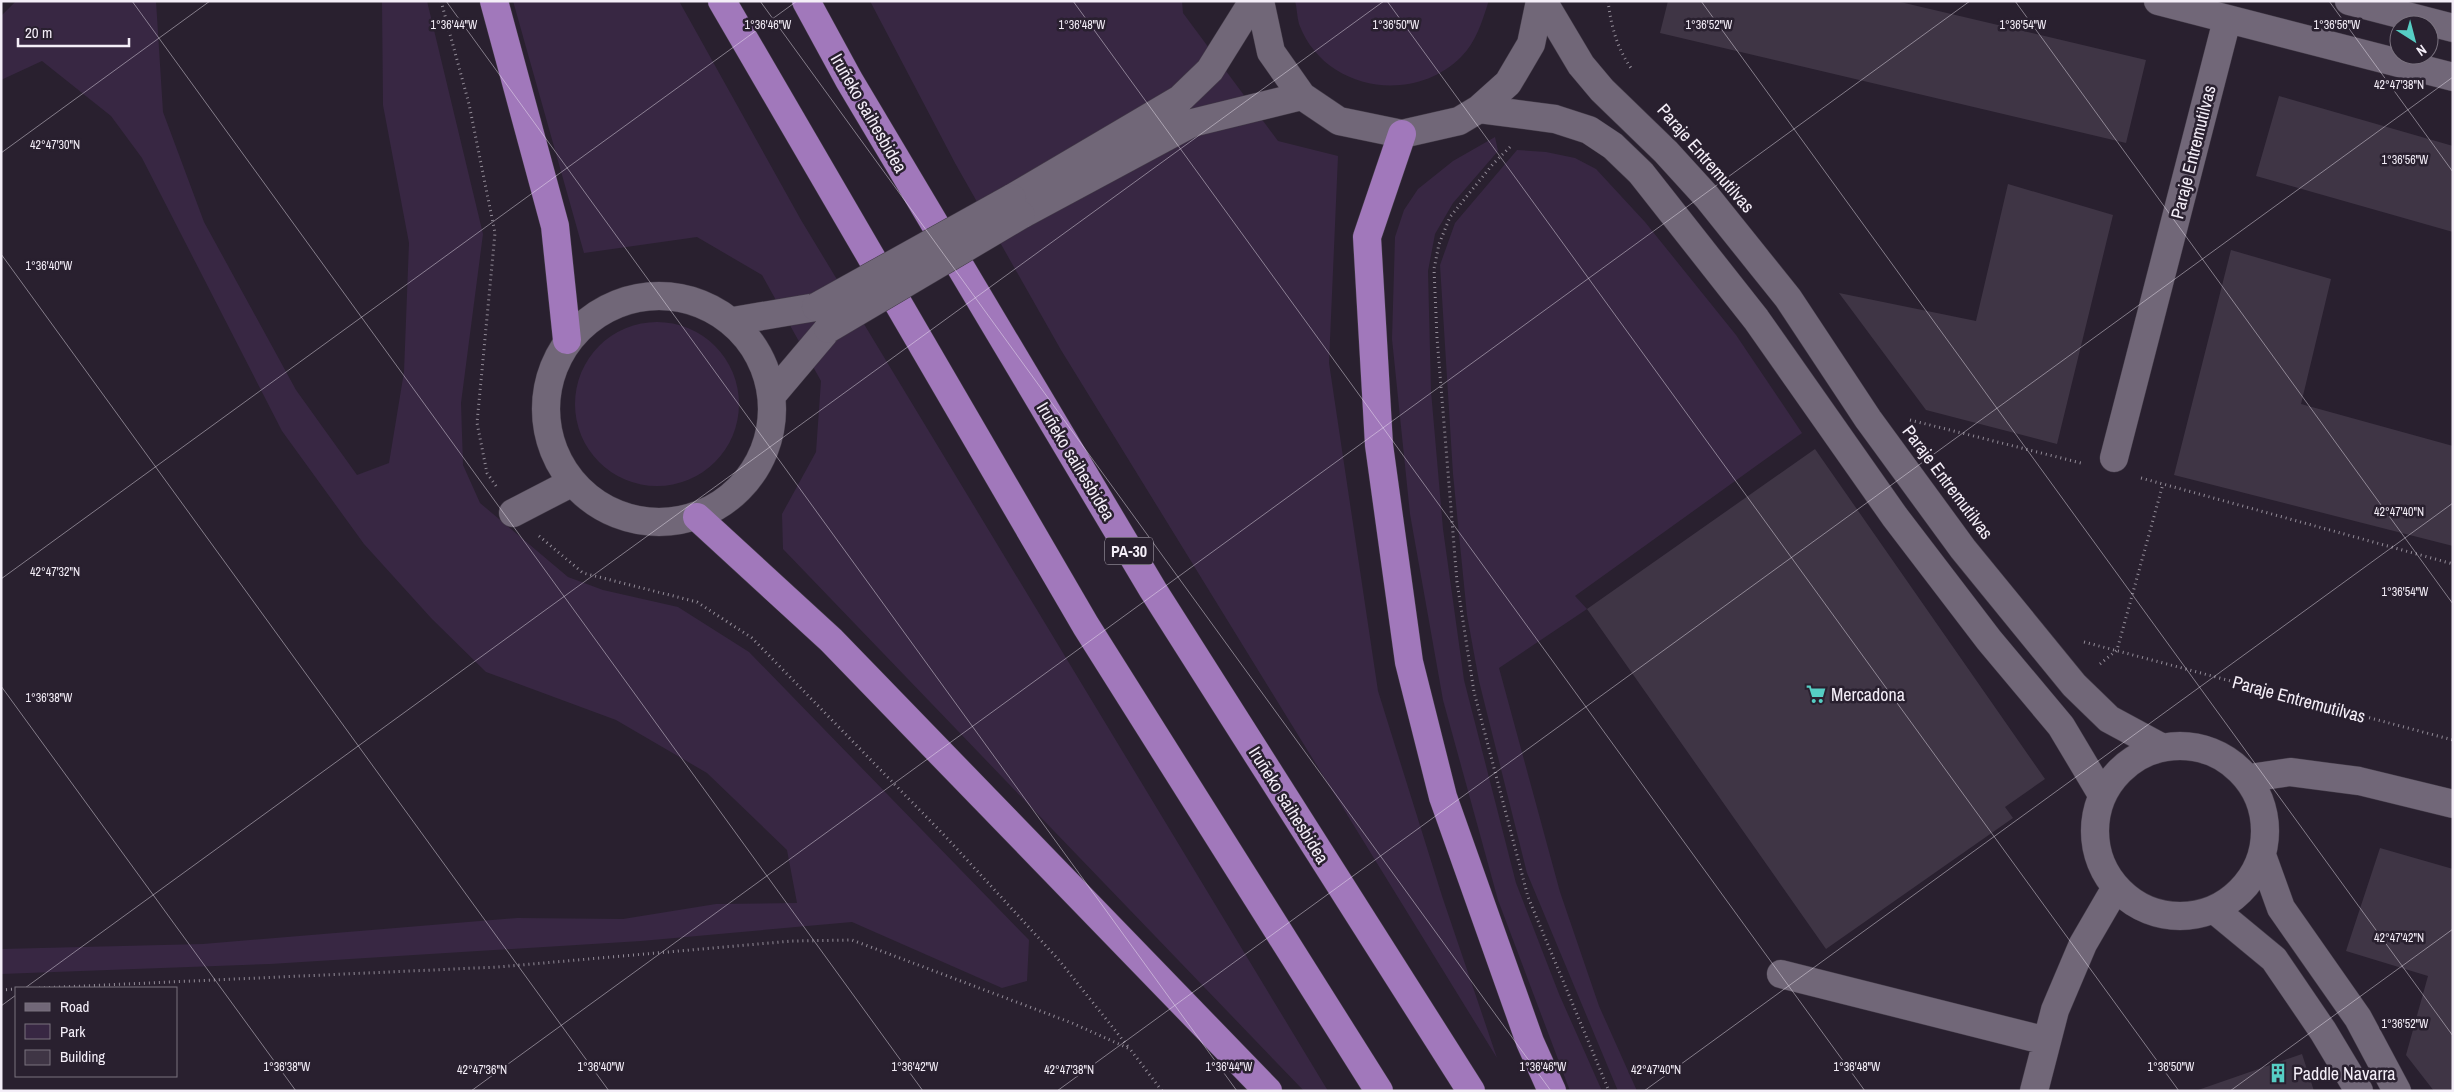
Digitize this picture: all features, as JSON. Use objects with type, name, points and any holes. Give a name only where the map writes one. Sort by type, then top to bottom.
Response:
[{"type":"highway","points":[[494,1],[555,226],[567,340]]},
{"type":"highway","points":[[722,1],[1086,626],[1379,1091]]},
{"type":"highway","name":"Iruñeko saihesbidea","points":[[806,1],[849,80],[1153,590],[1471,1091]]},
{"type":"highway","points":[[1402,134],[1367,237],[1379,445],[1409,662],[1443,797],[1530,1042],[1552,1091]]},
{"type":"highway","points":[[697,517],[838,647],[1268,1091]]},
{"type":"street","points":[[773,394],[759,352],[733,321],[703,303],[666,295],[619,302],[567,340],[545,394],[549,444],[571,483],[608,512],[657,524],[697,517],[734,496],[763,459],[773,394],[822,318],[1017,206],[1180,99],[1210,70],[1254,1]]},
{"type":"street","points":[[1260,1],[1271,52],[1302,96],[1339,121],[1402,134],[1459,121],[1479,109],[1508,83],[1531,44],[1541,1]]},
{"type":"street","name":"Paraje Entremutilvas","points":[[1541,1],[1586,71],[1707,197],[1788,298],[1868,419],[1963,549],[2074,685],[2109,719],[2159,746]]},
{"type":"street","points":[[2158,1],[2453,77]]},
{"type":"street","points":[[2349,1],[2453,28]]},
{"type":"street","name":"Paraje Entremutilvas","points":[[2114,458],[2227,20]]},
{"type":"street","points":[[1017,206],[1192,123],[1302,96]]},
{"type":"street","points":[[1479,109],[1555,119],[1589,130],[1613,146],[1641,173],[1756,319],[1895,517],[1965,609],[2061,726],[2101,793]]},
{"type":"street","points":[[733,321],[822,318]]},
{"type":"street","points":[[513,513],[571,483]]},
{"type":"street","points":[[2192,744],[2250,778],[2268,823],[2264,858],[2242,894],[2216,911],[2163,917],[2115,890],[2093,841],[2101,793],[2124,764],[2159,746],[2192,744]]},
{"type":"street","points":[[2250,778],[2290,772],[2359,781],[2453,804]]},
{"type":"street","points":[[2264,858],[2281,908],[2358,1018],[2398,1091]]},
{"type":"street","points":[[2034,1091],[2055,1010],[2083,944],[2115,890]]},
{"type":"street","points":[[2216,911],[2274,959],[2324,1031],[2359,1091]]},
{"type":"street","points":[[1781,974],[2047,1041]]},
{"type":"path","points":[[1608,1],[1610,22],[1617,43],[1634,72]]},
{"type":"path","points":[[1515,142],[1493,164],[1450,217],[1439,244],[1434,269],[1436,338],[1457,582],[1474,692],[1528,897],[1609,1091]]},
{"type":"path","points":[[1900,418],[2084,464]]},
{"type":"path","points":[[2138,477],[2453,564]]},
{"type":"path","points":[[2074,685],[2117,650],[2163,484]]},
{"type":"path","name":"Paraje Entremutilvas","points":[[2079,641],[2453,740]]},
{"type":"path","points":[[60,987],[498,967],[792,941],[852,940],[1072,1024],[1130,1049],[1162,1091]]},
{"type":"path","points":[[1,990],[15,989]]},
{"type":"green space","points":[[16,1],[156,1],[163,112],[204,222],[296,390],[357,475],[389,463],[404,372],[409,243],[383,105],[382,1],[427,1],[483,234],[461,403],[463,465],[480,503],[568,577],[603,590],[678,607],[749,652],[1029,940],[1027,981],[1002,988],[852,922],[641,941],[270,964],[1,974],[1,949],[203,944],[517,918],[623,919],[716,904],[797,903],[787,850],[707,773],[616,720],[486,672],[432,619],[364,544],[282,431],[142,158],[111,116],[42,61],[1,80],[1,16]]},
{"type":"green space","points":[[513,1],[679,1],[801,220],[1328,1091],[1304,1091],[783,549],[782,514],[816,452],[821,381],[762,275],[697,237],[584,253]]},
{"type":"green space","points":[[870,1],[1182,1],[1183,13],[1278,141],[1338,156],[1329,363],[1378,691],[1442,896],[1497,1058],[1061,350],[955,163]]},
{"type":"green space","points":[[1295,1],[1488,1],[1488,3],[1475,38],[1461,57],[1441,72],[1419,82],[1395,85],[1371,84],[1349,77],[1328,64],[1311,47],[1299,24]]},
{"type":"green space","points":[[1495,137],[1498,151],[1453,203],[1435,234],[1428,271],[1431,391],[1443,529],[1464,680],[1516,883],[1559,994],[1602,1091],[1570,1091],[1498,900],[1443,700],[1410,514],[1392,339],[1395,237],[1404,210],[1418,189],[1453,161]]},
{"type":"green space","points":[[1517,150],[1546,152],[1575,158],[1596,169],[1645,222],[1736,335],[1802,433],[1575,596],[1587,609],[1499,668],[1560,892],[1599,1006],[1637,1091],[1618,1091],[1527,873],[1479,681],[1467,615],[1453,474],[1440,265],[1455,223]]},
{"type":"green space","points":[[657,322],[688,328],[715,346],[733,373],[739,404],[733,435],[715,462],[688,480],[657,486],[626,480],[599,462],[581,435],[575,404],[581,373],[599,346],[626,328]]},
{"type":"building","points":[[1668,1],[1896,1],[2146,60],[2126,143],[1660,33]]},
{"type":"building","points":[[2279,96],[2453,146],[2453,232],[2256,176]]},
{"type":"building","points":[[2008,184],[2113,215],[2057,444],[1926,410],[1839,293],[1976,321]]},
{"type":"building","points":[[2231,250],[2331,279],[2301,404],[2453,446],[2453,546],[2174,475]]},
{"type":"building","name":"Mercadona","points":[[1815,449],[2045,779],[2005,807],[2013,818],[1826,949],[1587,609]]},
{"type":"building","points":[[2380,848],[2453,869],[2453,1091],[2434,1091],[2406,1055],[2428,976],[2346,951]]},
{"type":"building","name":"Paddle Navarra","points":[[2302,1054],[2314,1091],[2198,1091],[2198,1090]]},
{"type":"place","name":"Mercadona","points":[[1816,694]]},
{"type":"place","name":"Paddle Navarra","points":[[2278,1073]]}]
